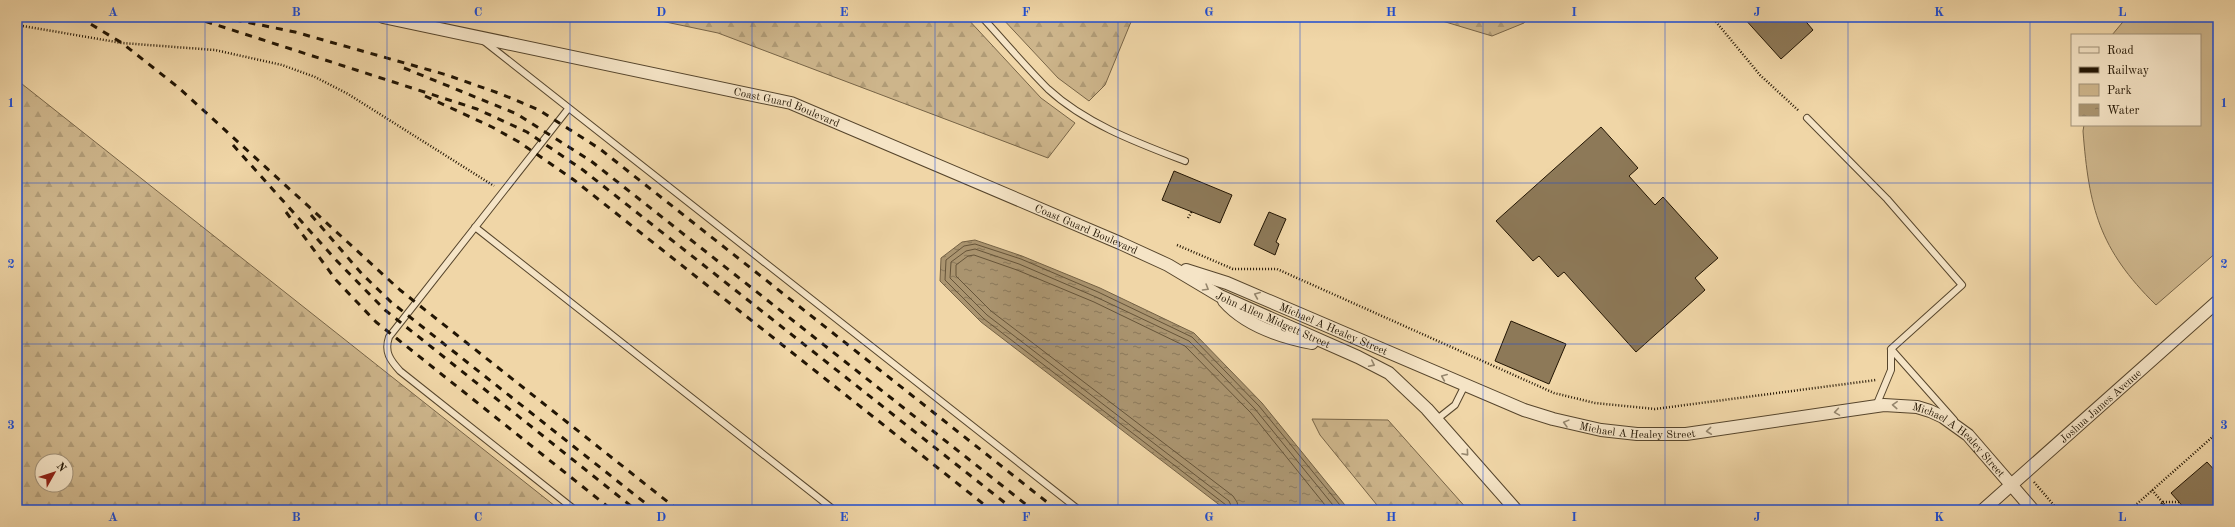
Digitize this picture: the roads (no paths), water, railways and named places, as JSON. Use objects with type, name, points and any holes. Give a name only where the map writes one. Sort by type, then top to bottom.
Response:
[{"type":"street","name":"Coast Guard Boulevard","points":[[383,17],[791,103],[1168,265],[1227,283]]},
{"type":"street","name":"Coast Guard Boulevard","points":[[1168,265],[1220,296]]},
{"type":"street","name":"Michael A Healey Street","points":[[1227,283],[1524,410],[1553,419],[1601,430],[1660,435],[1716,431],[1876,406],[1903,406],[1930,411],[1943,416],[1968,435],[2033,510]]},
{"type":"street","name":"John Allen Midgett Street","points":[[1220,296],[1389,373],[1410,390],[1516,510]]},
{"type":"street","name":"Joshua James Avenue","points":[[1983,510],[2218,301]]},
{"type":"lane","points":[[982,17],[1049,89],[1081,113],[1140,144],[1185,161]]},
{"type":"lane","points":[[480,37],[568,109],[1079,510]]},
{"type":"lane","points":[[568,109],[389,337],[386,345],[388,354],[400,371],[576,510]]},
{"type":"lane","points":[[1807,118],[1887,199],[1962,285],[1891,350],[1891,370],[1876,406]]},
{"type":"lane","points":[[475,227],[834,510]]},
{"type":"lane","points":[[1891,350],[1968,435]]},
{"type":"lane","points":[[1436,420],[1454,405],[1465,385]]},
{"type":"water","points":[[975,240],[1022,256],[1100,288],[1194,333],[1262,403],[1349,510],[1226,510],[981,322],[940,281],[941,258],[962,242]]},
{"type":"railway","points":[[79,17],[122,43],[179,88],[400,290],[678,510]]},
{"type":"railway","points":[[192,17],[477,109],[527,132],[583,170],[1014,510]]},
{"type":"railway","points":[[221,17],[295,32],[447,75],[501,94],[539,110],[600,149],[1057,510]]},
{"type":"railway","points":[[404,68],[517,114],[591,161],[1033,510]]},
{"type":"railway","points":[[425,96],[492,127],[519,142],[574,180],[991,510]]},
{"type":"railway","points":[[233,145],[336,260],[385,310],[636,510]]},
{"type":"railway","points":[[286,212],[336,280],[376,322],[612,510]]},
{"type":"railway","points":[[311,215],[362,274],[391,302],[654,510]]}]
